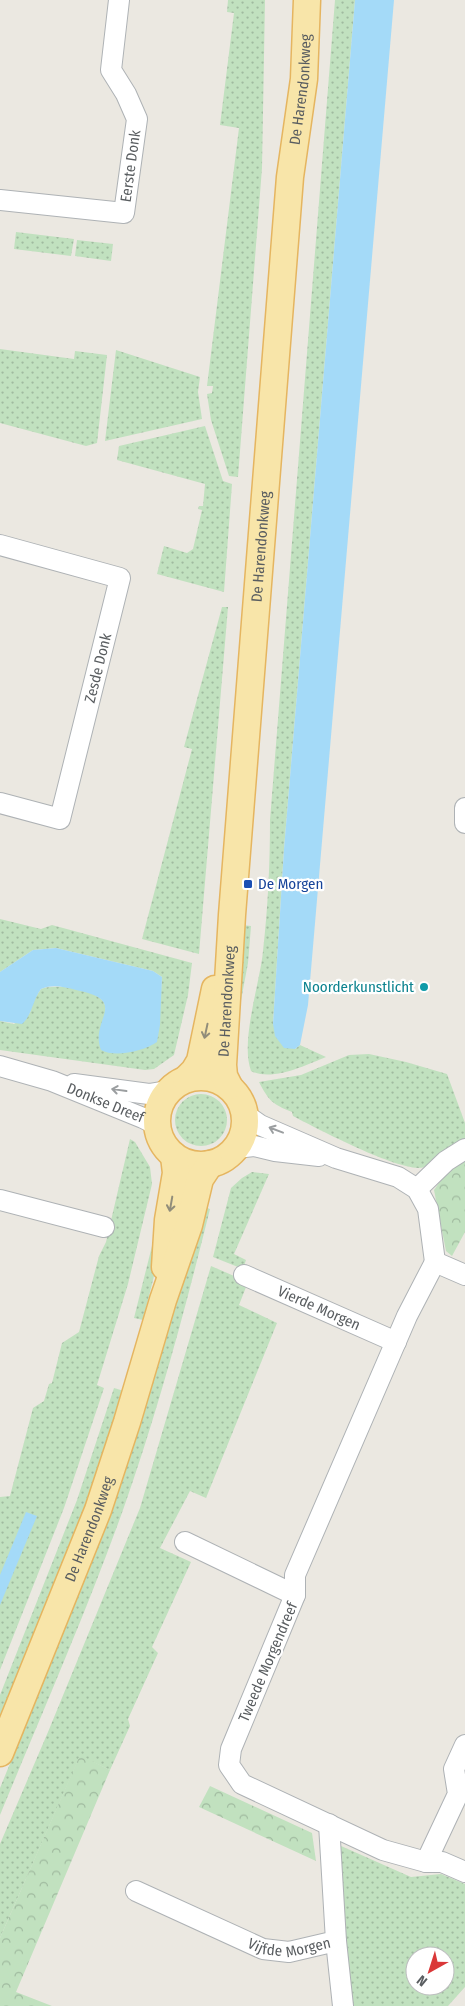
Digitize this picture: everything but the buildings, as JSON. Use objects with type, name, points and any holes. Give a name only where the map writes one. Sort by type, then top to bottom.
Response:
[{"type":"main road","name":"De Harendonkweg","points":[[289,0],[290,177]]},
{"type":"main road","name":"De Harendonkweg","points":[[229,1086],[224,1076],[223,1065],[232,915],[290,177],[304,79],[307,0]]},
{"type":"main road","name":"De Harendonkweg","points":[[176,1085],[194,1071],[200,1061],[232,915]]},
{"type":"main road","points":[[201,1076],[216,1079],[229,1086],[239,1097],[244,1110],[245,1130],[236,1148],[220,1161],[210,1164],[191,1164],[174,1156],[166,1149],[157,1130],[158,1110],[176,1085],[201,1076]]},
{"type":"main road","name":"De Harendonkweg","points":[[163,1300],[168,1220],[176,1173],[174,1156]]},
{"type":"main road","name":"De Harendonkweg","points":[[0,1753],[98,1510],[127,1422],[163,1300],[189,1225],[200,1179],[210,1164]]},
{"type":"street","name":"Eerste Donk","points":[[0,200],[124,213],[137,119],[126,94],[110,70],[119,0]]},
{"type":"street","name":"Zesde Donk","points":[[0,545],[120,578],[60,819],[0,803]]},
{"type":"street","points":[[465,808],[465,823]]},
{"type":"street","name":"Donkse Dreef","points":[[0,1066],[52,1081],[143,1118],[151,1122],[157,1130]]},
{"type":"street","name":"Donkse Dreef","points":[[52,1081],[149,1094],[176,1085]]},
{"type":"street","points":[[244,1110],[250,1118],[260,1125],[336,1158],[398,1176],[417,1189],[428,1209],[435,1262],[465,1275]]},
{"type":"street","points":[[236,1148],[254,1146],[275,1151],[336,1158]]},
{"type":"street","points":[[417,1189],[446,1160],[465,1149]]},
{"type":"street","points":[[0,1200],[104,1227]]},
{"type":"street","name":"Tweede Morgendreef","points":[[435,1262],[396,1342],[295,1575],[295,1595],[231,1749],[229,1765],[242,1784],[383,1850],[426,1862],[442,1862],[465,1872]]},
{"type":"street","name":"Vierde Morgen","points":[[244,1275],[396,1342]]},
{"type":"street","points":[[185,1542],[295,1595]]},
{"type":"street","points":[[426,1862],[458,1794],[454,1769],[465,1745]]},
{"type":"street","name":"Vijfde Morgen","points":[[136,1891],[263,1949],[289,1952],[336,1941],[329,1824]]},
{"type":"street","points":[[336,1941],[343,2006]]},
{"type":"green space","points":[[228,0],[265,0],[262,168],[238,477],[229,476],[211,420],[207,394],[212,393],[213,386],[207,386],[239,128],[220,125],[234,13],[227,12]]},
{"type":"green space","points":[[335,0],[355,0],[284,849],[273,1024],[295,1049],[300,1045],[326,1057],[299,1068],[269,1075],[251,1071],[248,1059],[248,1044],[249,1028],[263,951],[266,918],[270,820]]},
{"type":"green space","points":[[16,232],[74,239],[71,256],[14,249]]},
{"type":"green space","points":[[77,240],[113,244],[111,261],[75,256]]},
{"type":"green space","points":[[0,349],[74,359],[75,351],[107,355],[97,443],[86,446],[0,423]]},
{"type":"green space","points":[[116,350],[200,377],[198,392],[202,419],[105,441]]},
{"type":"green space","points":[[205,426],[223,481],[232,484],[224,592],[157,574],[164,546],[187,553],[193,549],[202,510],[198,509],[199,506],[203,506],[205,484],[117,460],[119,446]]},
{"type":"green space","points":[[222,607],[228,607],[199,954],[142,939],[192,749],[184,747]]},
{"type":"green space","points":[[0,919],[41,929],[52,925],[192,963],[188,995],[174,1055],[154,1069],[145,1070],[0,1050],[0,1021],[14,1024],[30,1013],[33,1001],[41,989],[66,987],[87,991],[102,999],[105,1005],[105,1014],[99,1043],[160,1004],[162,977],[153,971],[56,948],[33,950],[0,972]]},
{"type":"green space","points":[[242,925],[251,926],[248,963],[239,1011]]},
{"type":"green space","points":[[369,1054],[447,1074],[465,1123],[465,1138],[440,1158],[424,1167],[414,1168],[398,1164],[359,1149],[293,1116],[292,1112],[272,1101],[259,1082],[301,1075],[349,1055]]},
{"type":"green space","points":[[201,1094],[211,1096],[219,1102],[225,1110],[227,1120],[225,1130],[219,1138],[211,1144],[201,1146],[191,1144],[183,1138],[177,1130],[175,1120],[177,1110],[183,1102],[191,1096]]},
{"type":"green space","points":[[130,1139],[135,1142],[150,1167],[152,1184],[128,1284],[97,1385],[104,1388],[64,1508],[0,1670],[0,1497],[10,1496],[33,1408],[44,1401],[49,1384],[52,1383],[62,1343],[79,1332],[99,1256],[106,1242]]},
{"type":"green space","points":[[465,1160],[465,1232],[452,1256],[446,1251],[434,1190],[446,1173]]},
{"type":"green space","points":[[252,1172],[269,1174],[234,1254],[246,1260],[243,1269],[213,1257],[231,1188]]},
{"type":"green space","points":[[200,1206],[210,1209],[170,1360],[136,1473],[94,1587],[0,1815],[0,1788],[52,1661],[112,1505],[154,1379]]},
{"type":"green space","points":[[160,1214],[163,1216],[154,1276],[143,1320],[134,1318]]},
{"type":"green space","points":[[211,1266],[248,1282],[239,1305],[277,1323],[206,1498],[190,1491],[160,1548],[191,1562],[152,1647],[158,1653],[128,1719],[130,1726],[110,1770],[80,1756],[0,1938],[0,1844],[140,1508]]},
{"type":"green space","points":[[114,1388],[124,1391],[86,1505],[0,1720],[0,1695],[77,1500]]},
{"type":"green space","points":[[80,1755],[110,1770],[16,1992],[52,2006],[0,2006],[0,1938]]},
{"type":"green space","points":[[210,1786],[312,1833],[316,1861],[199,1807]]},
{"type":"green space","points":[[332,1842],[411,1877],[441,1874],[465,1884],[465,1987],[448,2006],[346,2006]]},
{"type":"water","points":[[355,0],[394,0],[308,1005],[300,1045],[295,1049],[284,1048],[275,1036],[273,1024],[284,849]]},
{"type":"water","points":[[56,948],[153,971],[162,977],[160,1025],[157,1042],[145,1048],[129,1052],[114,1053],[101,1050],[99,1039],[105,1006],[101,1000],[92,994],[63,987],[54,986],[41,989],[28,1017],[22,1024],[0,1021],[0,972],[33,950]]},
{"type":"water","points":[[26,1512],[37,1516],[0,1605],[0,1575]]},
{"type":"place","name":"De Morgen","points":[[248,884]]},
{"type":"place","name":"Noorderkunstlicht","points":[[424,987]]}]
